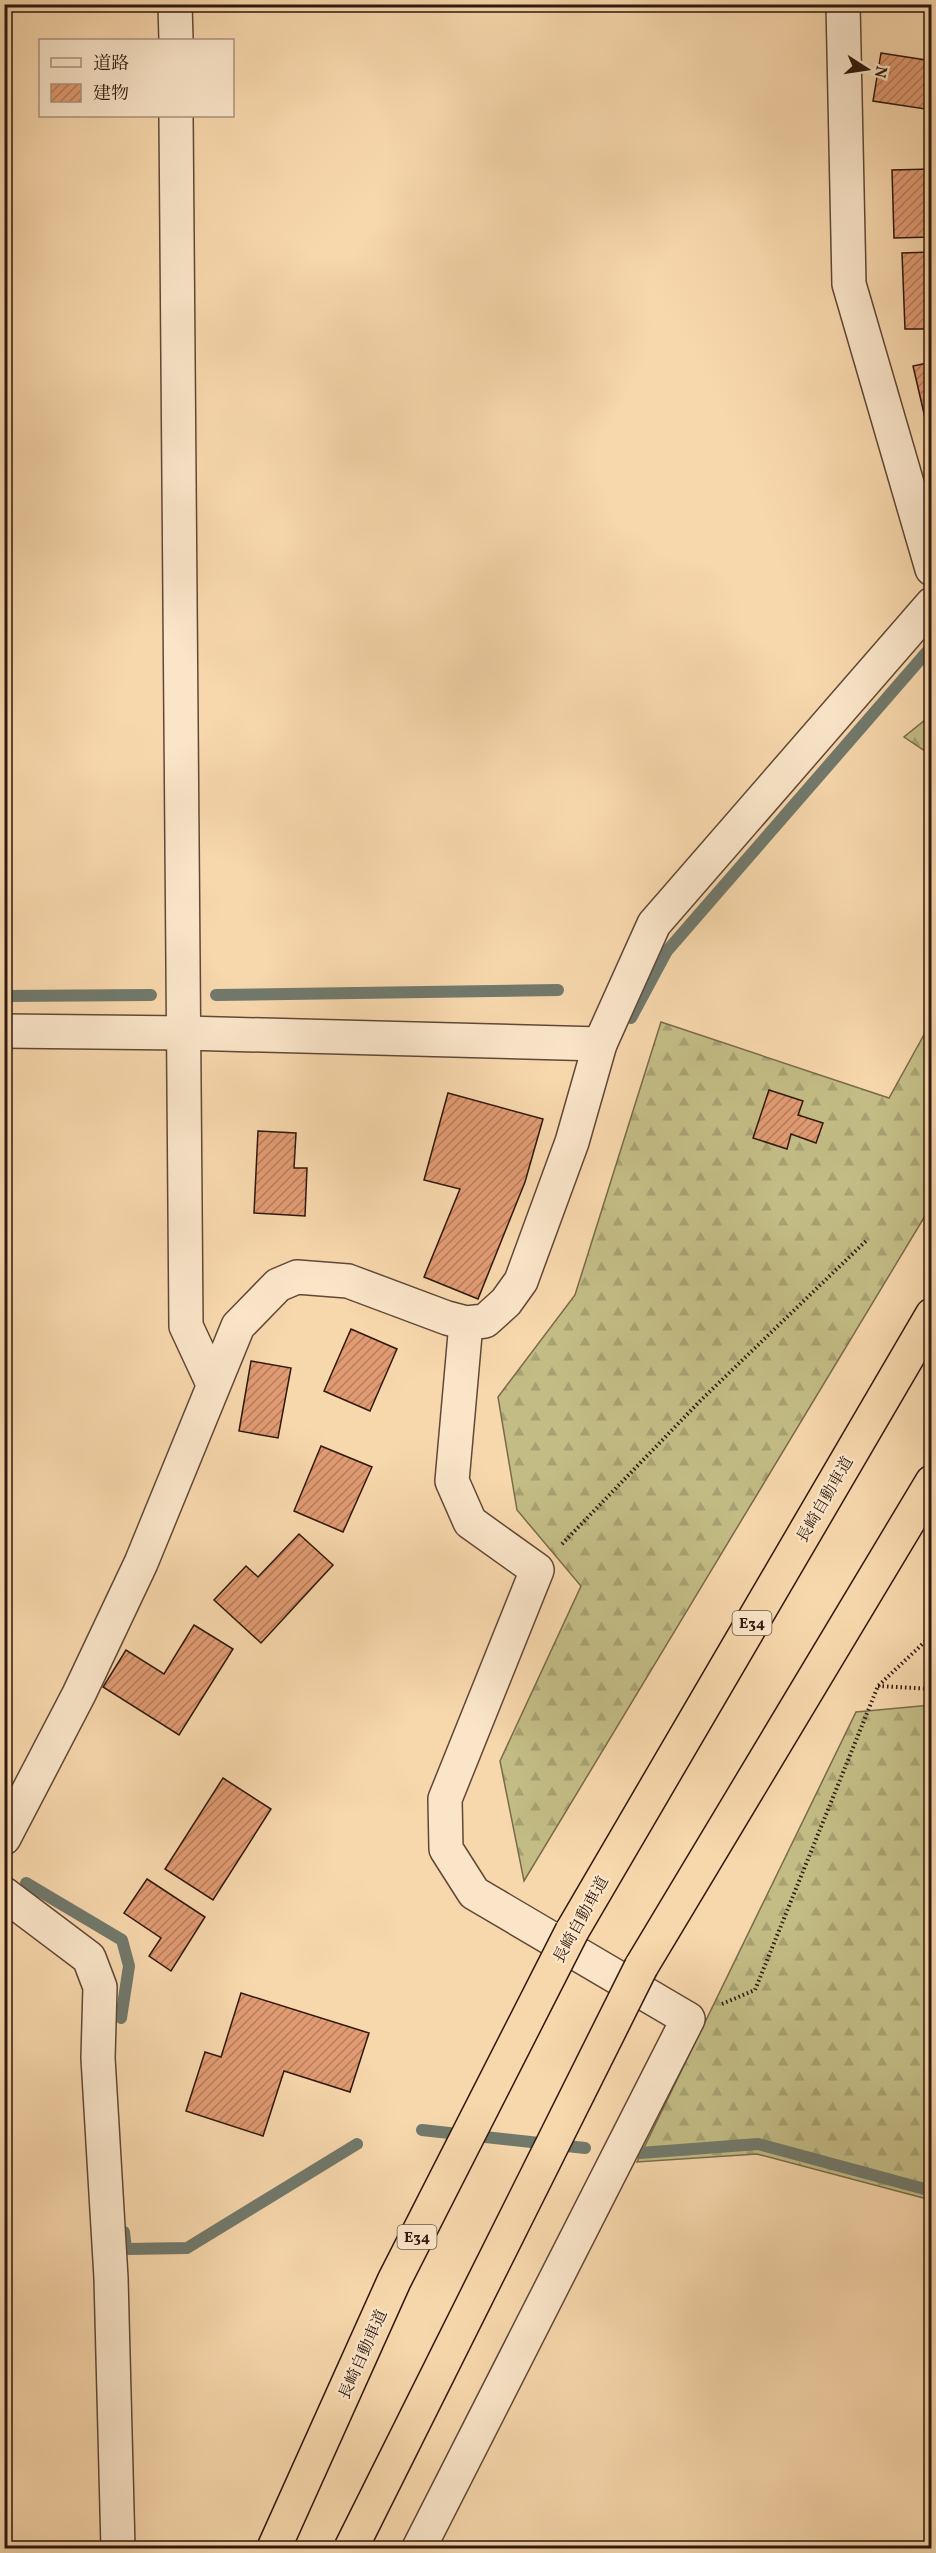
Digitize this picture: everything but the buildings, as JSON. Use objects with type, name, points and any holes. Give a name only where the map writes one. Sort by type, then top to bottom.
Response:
[{"type":"highway","name":"長崎自動車道","points":[[274,2548],[394,2282],[572,1932],[932,1315]]},
{"type":"highway","points":[[351,2548],[641,1967],[932,1482]]},
{"type":"street","points":[[175,4],[176,39]]},
{"type":"street","points":[[843,4],[849,284],[932,569]]},
{"type":"street","points":[[176,117],[186,1326],[213,1384]]},
{"type":"street","points":[[4,1838],[79,1694],[141,1563],[238,1326],[278,1285],[297,1277],[348,1281],[466,1323],[485,1321],[506,1302],[521,1281],[572,1142],[600,1044],[654,924],[932,604]]},
{"type":"street","points":[[4,1031],[185,1033],[600,1044]]},
{"type":"street","points":[[419,2548],[688,2019],[474,1893],[446,1849],[444,1799],[537,1570],[470,1522],[452,1481],[466,1323]]},
{"type":"street","points":[[4,1894],[89,1958],[99,1987],[98,2058],[111,2278],[118,2548]]},
{"type":"path","points":[[537,1570],[701,1400],[868,1239]]},
{"type":"path","points":[[688,2019],[755,1990],[878,1686],[932,1635]]},
{"type":"path","points":[[878,1686],[932,1689]]},
{"type":"green space","points":[[931,715],[931,755],[904,737]]},
{"type":"green space","points":[[661,1022],[889,1098],[931,1022],[931,1206],[524,1881],[500,1761],[581,1586],[517,1510],[498,1397],[575,1295]]},
{"type":"green space","points":[[931,1705],[931,2200],[757,2154],[637,2162],[856,1712]]},
{"type":"waterway","points":[[631,1018],[667,951],[932,646]]},
{"type":"waterway","points":[[216,995],[558,990]]},
{"type":"waterway","points":[[4,996],[151,995]]},
{"type":"waterway","points":[[26,1883],[122,1940],[129,1966],[121,2018]]},
{"type":"waterway","points":[[422,2130],[585,2148]]},
{"type":"waterway","points":[[124,2232],[126,2249],[187,2248],[357,2144]]},
{"type":"waterway","points":[[640,2153],[758,2144],[932,2191]]}]
